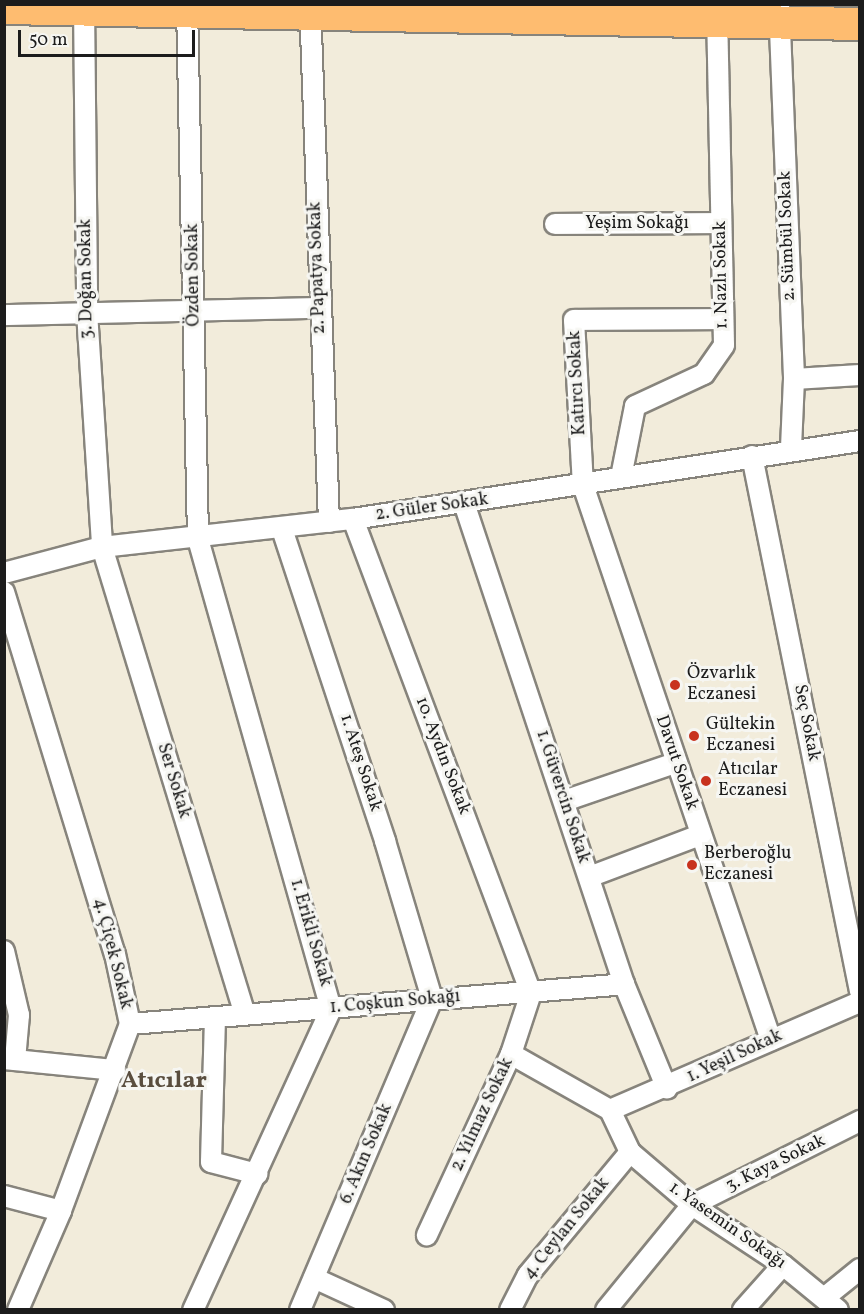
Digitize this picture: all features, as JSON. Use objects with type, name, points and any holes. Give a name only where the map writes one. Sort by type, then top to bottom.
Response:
[{"type":"main road","points":[[4,8],[535,11],[717,21],[779,13],[860,24]]},
{"type":"street","name":"3. Doğan Sokak","points":[[84,7],[87,312],[102,547]]},
{"type":"street","name":"Özden Sokak","points":[[187,8],[198,539]]},
{"type":"street","name":"2. Papatya Sokak","points":[[310,9],[319,308],[329,522]]},
{"type":"street","name":"2. Sümbül Sokak","points":[[779,13],[794,379],[791,449]]},
{"type":"street","name":"1. Nazlı Sokak","points":[[621,477],[635,406],[704,374],[724,345],[717,21]]},
{"type":"street","name":"Yeşim Sokağı","points":[[555,224],[720,223]]},
{"type":"street","points":[[4,315],[319,308]]},
{"type":"street","name":"Katırcı Sokak","points":[[583,485],[574,321],[723,319]]},
{"type":"street","points":[[794,379],[860,375]]},
{"type":"street","name":"2. Güler Sokak","points":[[4,573],[102,547],[282,529],[583,485],[791,449],[860,441]]},
{"type":"street","name":"Seç Sokak","points":[[752,456],[854,929],[860,991]]},
{"type":"street","name":"Davut Sokak","points":[[583,485],[675,763],[771,1040]]},
{"type":"street","name":"1. Güvercin Sokak","points":[[464,503],[624,984],[667,1089]]},
{"type":"street","name":"10. Aydın Sokak","points":[[353,519],[531,993]]},
{"type":"street","name":"1. Ateş Sokak","points":[[282,529],[385,841],[432,999]]},
{"type":"street","name":"1. Erikli Sokak","points":[[193,1310],[331,1009],[198,539]]},
{"type":"street","name":"Ser Sokak","points":[[102,547],[245,1014]]},
{"type":"street","name":"4. Çiçek Sokak","points":[[4,591],[116,954],[130,1024],[115,1070],[61,1211],[18,1310]]},
{"type":"street","points":[[564,801],[675,763]]},
{"type":"street","points":[[589,877],[700,835]]},
{"type":"street","points":[[4,951],[20,1015],[10,1060],[115,1070]]},
{"type":"street","name":"1. Coşkun Sokağı","points":[[130,1024],[624,984]]},
{"type":"street","name":"2. Yılmaz Sokak","points":[[427,1235],[511,1054],[531,993]]},
{"type":"street","name":"6. Akın Sokak","points":[[300,1310],[432,999]]},
{"type":"street","name":"1. Yeşil Sokak","points":[[610,1110],[667,1089],[771,1040],[860,1002]]},
{"type":"street","points":[[215,1018],[211,1162],[257,1174]]},
{"type":"street","points":[[511,1054],[610,1110]]},
{"type":"street","name":"1. Yasemin Sokağı","points":[[610,1110],[630,1152],[692,1205],[783,1265],[831,1304]]},
{"type":"street","name":"3. Kaya Sokak","points":[[692,1205],[860,1121]]},
{"type":"street","name":"4. Ceylan Sokak","points":[[510,1310],[528,1275],[630,1152]]},
{"type":"street","points":[[4,1196],[61,1211]]},
{"type":"street","points":[[606,1310],[692,1205]]},
{"type":"street","points":[[743,1310],[783,1265]]},
{"type":"street","points":[[831,1304],[860,1269]]},
{"type":"street","points":[[314,1278],[384,1310]]},
{"type":"place","name":"Özvarlık Eczanesi","points":[[675,685]]},
{"type":"place","name":"Gültekin Eczanesi","points":[[694,736]]},
{"type":"place","name":"Atıcılar Eczanesi","points":[[706,781]]},
{"type":"place","name":"Berberoğlu Eczanesi","points":[[692,865]]},
{"type":"district","name":"Atıcılar","points":[[164,1082]]}]
